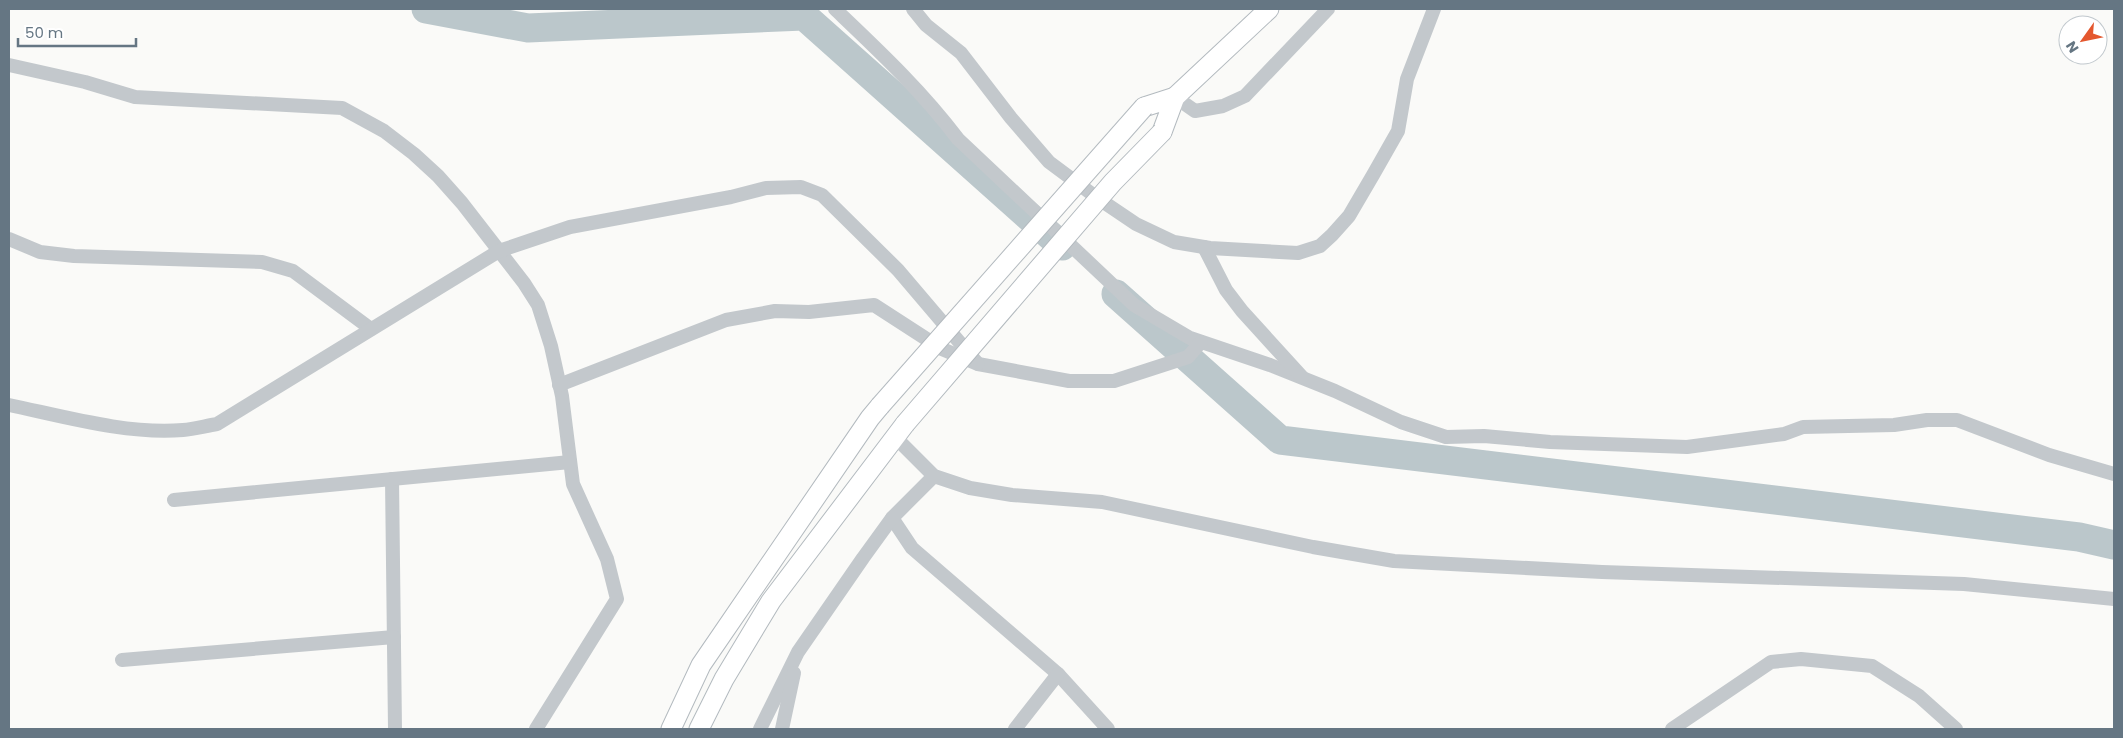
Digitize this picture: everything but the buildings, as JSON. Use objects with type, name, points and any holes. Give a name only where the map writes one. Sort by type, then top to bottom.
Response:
[{"type":"street","points":[[835,9],[912,82],[935,108],[958,139],[1134,305],[1190,338],[1305,379],[1401,422],[1446,437],[1484,436],[1550,442],[1687,447],[1784,434],[1803,427],[1894,425],[1927,420],[1957,420],[2049,455],[2114,474]]},
{"type":"street","points":[[913,9],[926,25],[962,53],[1011,118],[1050,162],[1136,224],[1174,242],[1204,247],[1298,253],[1320,246],[1349,216],[1398,131],[1407,79],[1434,9]]},
{"type":"street","points":[[671,729],[701,665],[870,418],[1144,107],[1175,97],[1269,9]]},
{"type":"street","points":[[1175,97],[1195,111],[1223,106],[1245,96],[1328,9]]},
{"type":"street","points":[[9,65],[85,82],[135,97],[342,108],[384,132],[414,154],[438,176],[499,251],[524,283],[538,305],[551,346],[559,385],[573,484],[607,559],[618,598],[536,729]]},
{"type":"street","points":[[699,729],[724,679],[771,601],[899,430],[1113,182],[1162,132],[1175,97]]},
{"type":"street","points":[[9,404],[67,418],[142,430],[182,430],[217,424],[499,251],[570,227],[731,197],[766,188],[801,187],[822,195],[885,257],[978,364]]},
{"type":"street","points":[[9,239],[40,252],[74,256],[262,262],[293,272],[371,329]]},
{"type":"street","points":[[1204,247],[1226,290],[1242,311],[1305,379]]},
{"type":"street","points":[[559,385],[726,320],[775,311],[809,312],[874,305],[942,349],[978,364],[1069,381],[1114,381],[1188,357],[1201,342]]},
{"type":"street","points":[[899,430],[934,476],[970,488],[1012,495],[1102,502],[1313,547],[1394,561],[1602,572],[1964,584],[2114,599]]},
{"type":"street","points":[[174,500],[570,462]]},
{"type":"street","points":[[760,729],[798,652],[892,518],[934,476]]},
{"type":"street","points":[[392,479],[395,729]]},
{"type":"street","points":[[892,518],[912,548],[1058,674],[1108,729]]},
{"type":"street","points":[[122,660],[394,636]]},
{"type":"street","points":[[782,729],[798,652]]},
{"type":"street","points":[[1672,729],[1771,662],[1801,659],[1872,666],[1919,696],[1956,729]]},
{"type":"street","points":[[1015,729],[1058,674]]},
{"type":"waterway","points":[[426,9],[528,28],[804,16],[1062,246]]},
{"type":"waterway","points":[[1116,294],[1280,440],[2079,537],[2114,545]]}]
